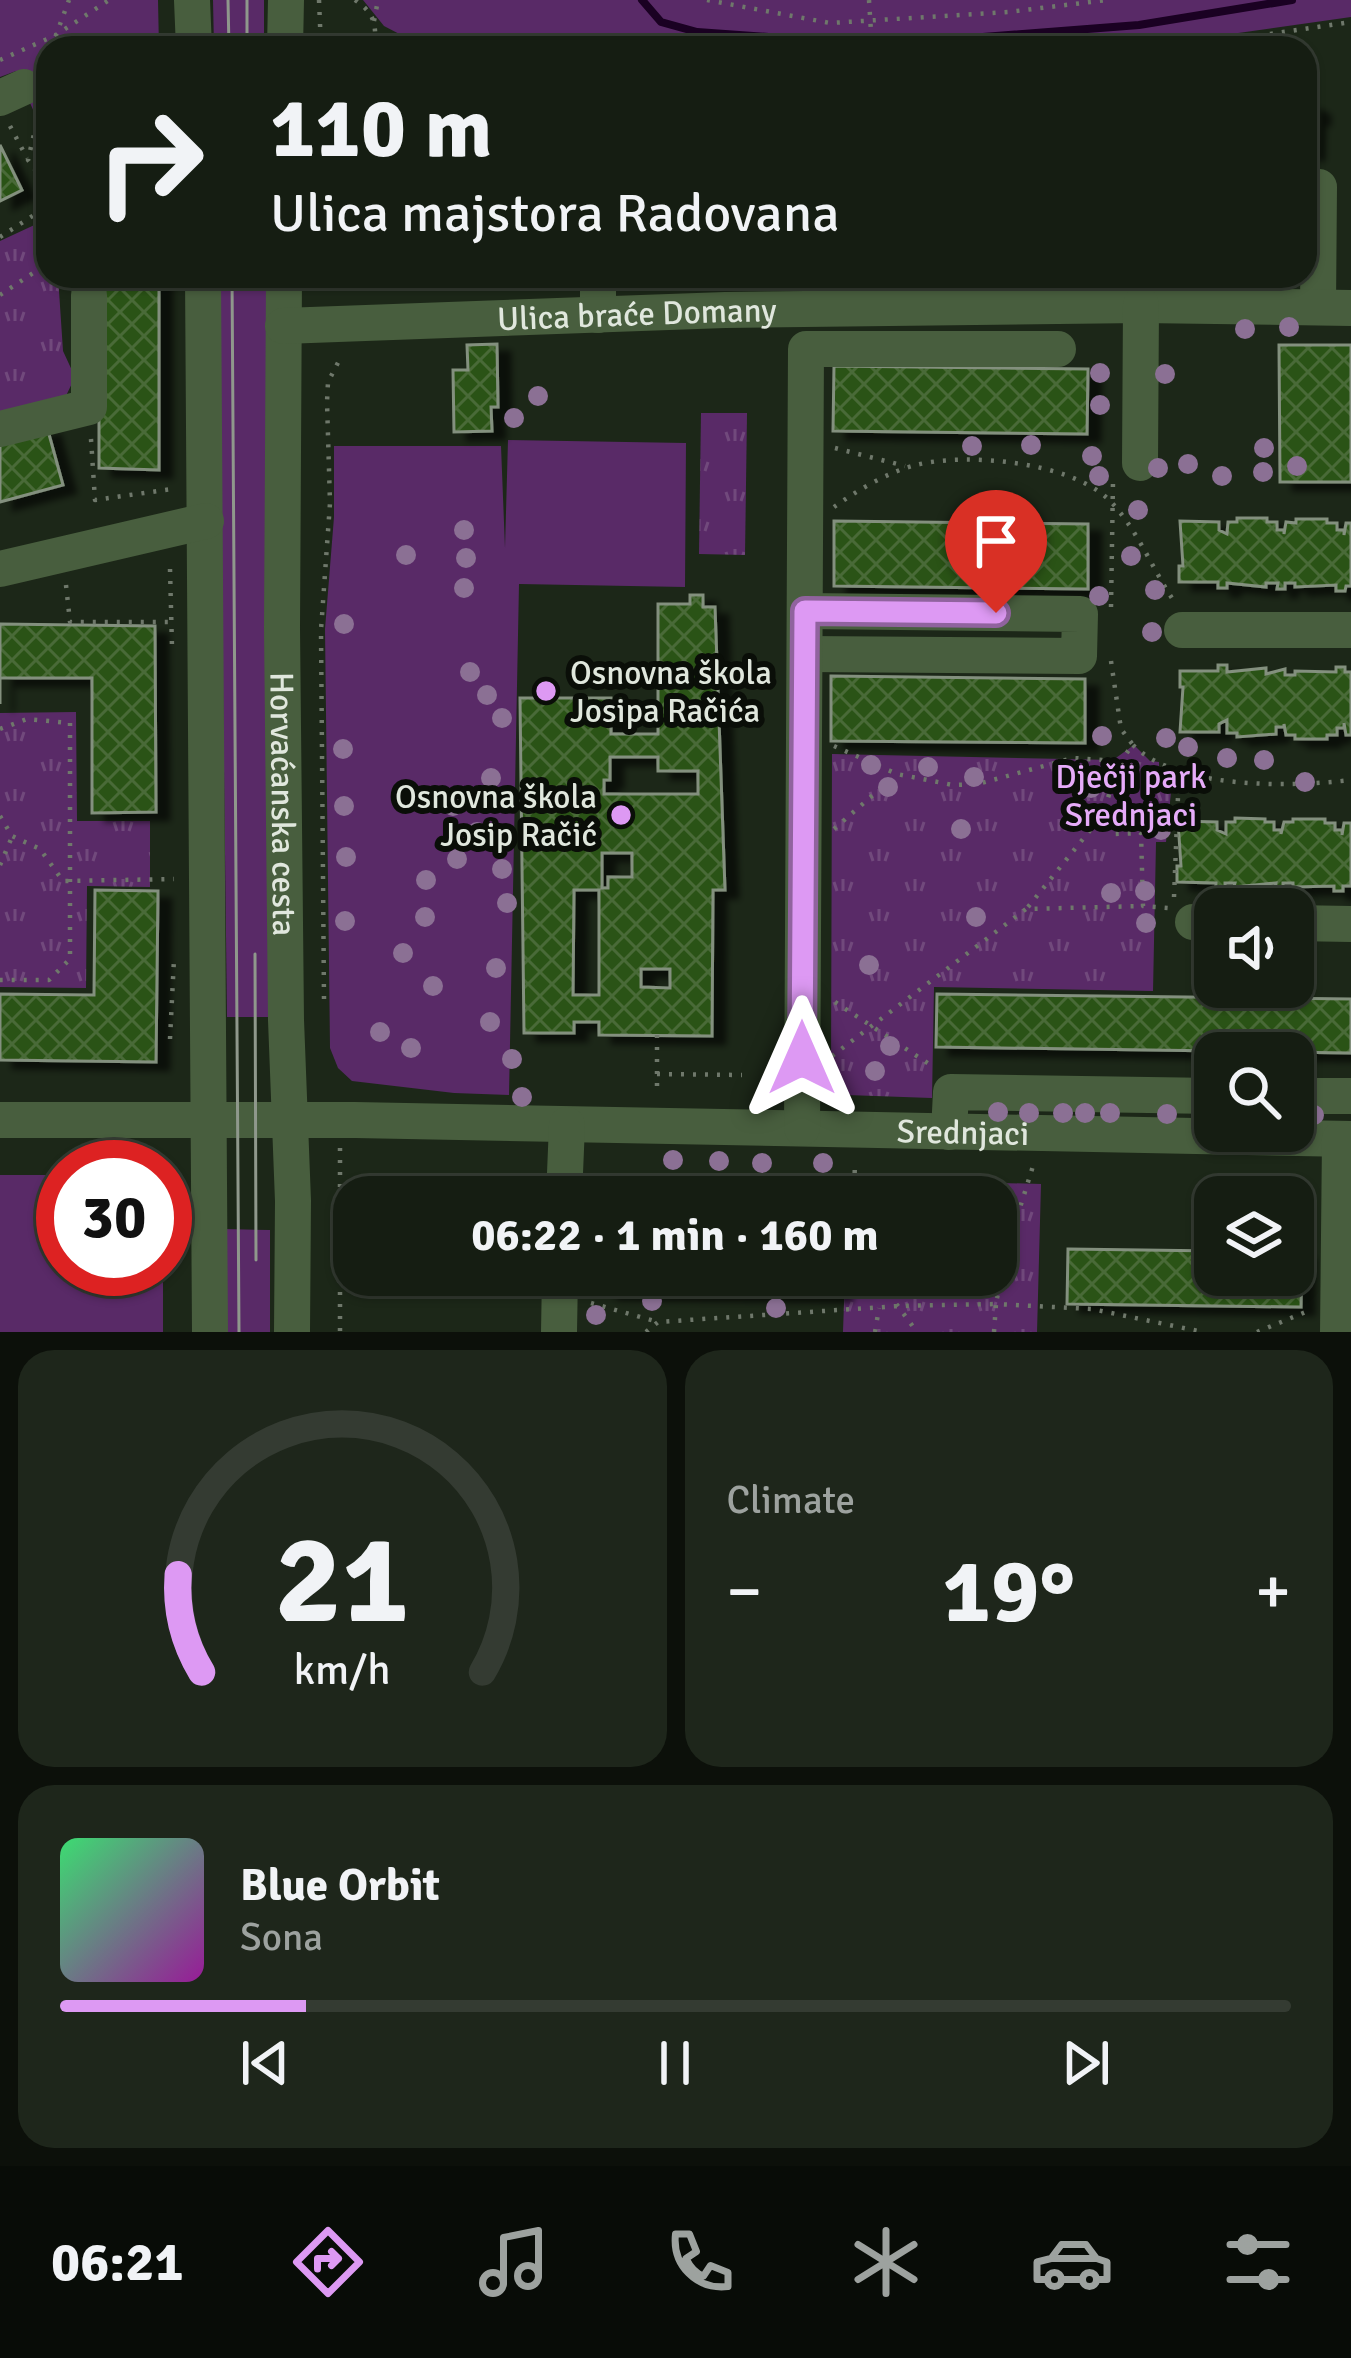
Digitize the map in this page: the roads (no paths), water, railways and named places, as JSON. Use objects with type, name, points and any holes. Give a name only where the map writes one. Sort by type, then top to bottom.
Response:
[{"type":"street","points":[[192,0],[194,36]]},
{"type":"street","points":[[286,0],[286,36]]},
{"type":"street","points":[[1317,187],[1335,308]]},
{"type":"street","points":[[202,288],[210,1332]]},
{"type":"street","name":"Horvaćanska cesta","points":[[284,288],[282,674],[292,1332]]},
{"type":"street","points":[[598,288],[598,315]]},
{"type":"street","name":"Ulica braće Domany","points":[[283,326],[598,315],[957,292],[1141,305],[1335,308]]},
{"type":"street","points":[[0,428],[88,407],[88,295]]},
{"type":"street","points":[[1126,472],[1141,305]]},
{"type":"street","points":[[802,1128],[806,349],[1058,349]]},
{"type":"street","points":[[0,568],[206,521]]},
{"type":"street","points":[[805,611],[1080,614],[1079,656],[805,654]]},
{"type":"street","points":[[1182,630],[1351,630]]},
{"type":"street","points":[[1314,923],[1351,924]]},
{"type":"street","points":[[950,1132],[951,1092],[1194,1096]]},
{"type":"street","points":[[1314,1096],[1351,1096]]},
{"type":"street","name":"Srednjaci","points":[[0,1120],[290,1119],[1345,1139]]},
{"type":"street","points":[[565,1176],[567,1124]]},
{"type":"street","points":[[1333,1320],[1345,1139]]},
{"type":"street","points":[[559,1332],[568,1296]]},
{"type":"waterway","points":[[642,0],[661,22],[697,32],[753,36]]},
{"type":"waterway","points":[[997,36],[1139,25],[1292,0]]},
{"type":"tram line","points":[[228,0],[229,36]]},
{"type":"tram line","points":[[247,0],[247,36]]},
{"type":"tram line","points":[[232,288],[239,1332]]},
{"type":"tram line","points":[[255,954],[256,1260]]},
{"type":"place","name":"Osnovna škola Josipa Račića","points":[[546,691]]},
{"type":"place","name":"Osnovna škola Josip Račić","points":[[621,815]]},
{"type":"park label","name":"Dječji park Srednjaci","points":[[1131,795]]}]
